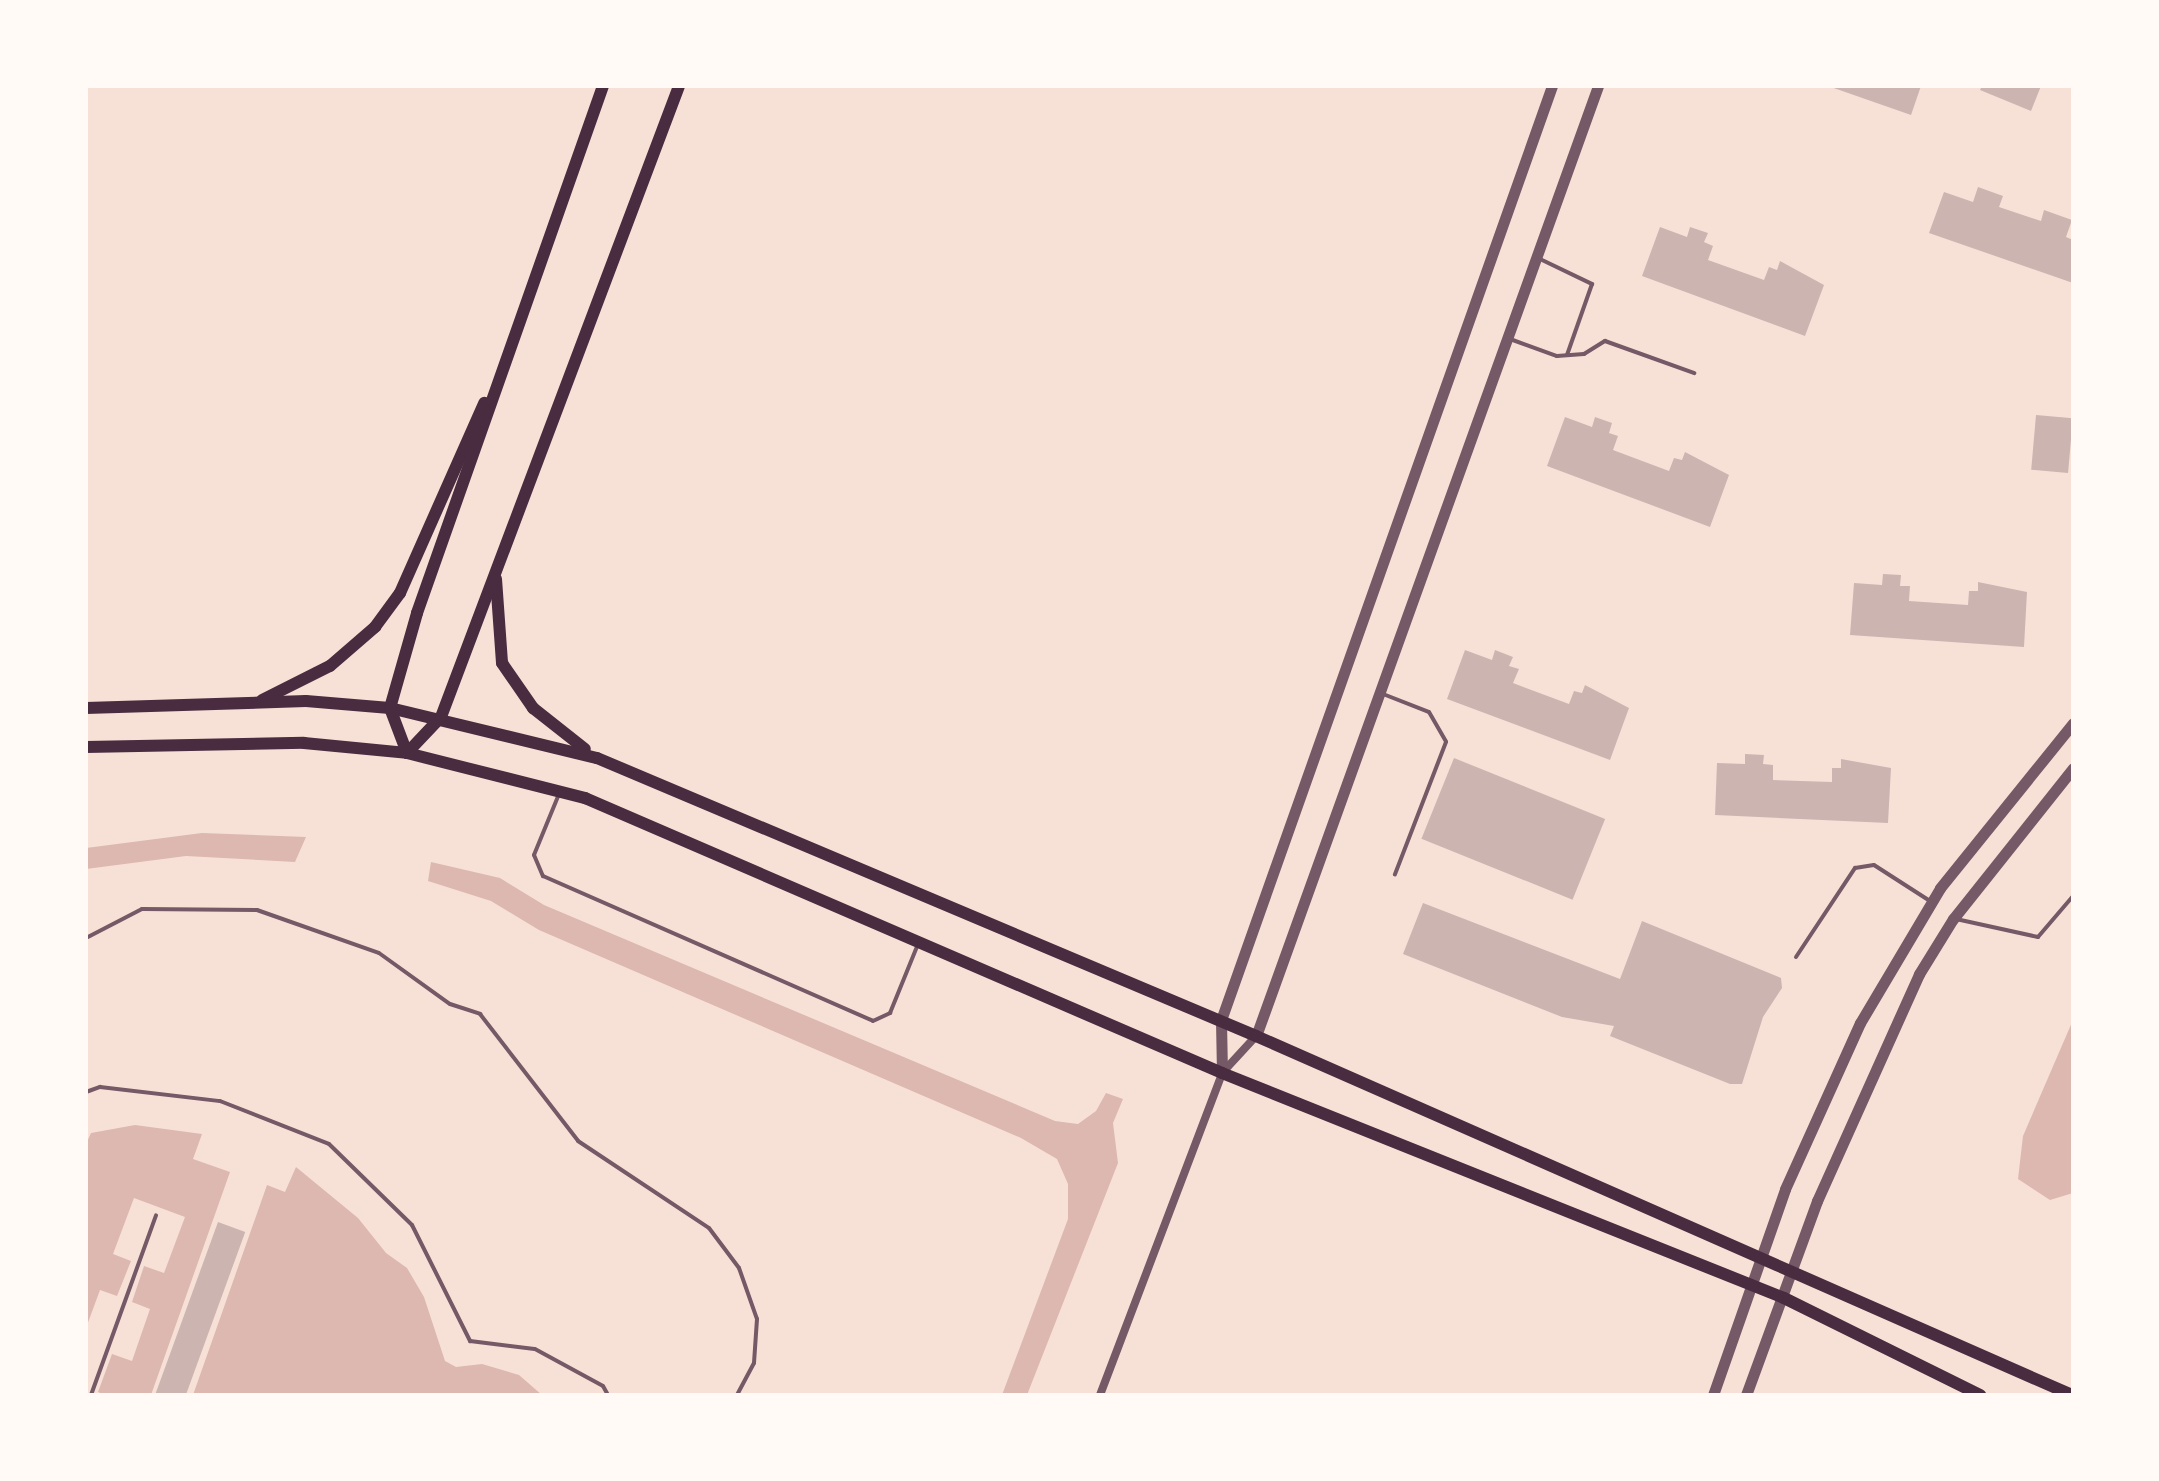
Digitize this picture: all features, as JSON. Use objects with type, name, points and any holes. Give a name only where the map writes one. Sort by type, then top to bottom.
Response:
[{"type":"main road","points":[[407,753],[390,708],[417,613],[603,86]]},
{"type":"main road","points":[[407,753],[441,717],[679,86]]},
{"type":"main road","points":[[257,703],[330,666],[375,627],[400,593],[520,324]]},
{"type":"main road","points":[[496,567],[502,663],[533,708],[573,744],[690,797]]},
{"type":"main road","points":[[86,708],[257,703],[390,708],[441,717],[597,758],[1221,1020],[2072,1395]]},
{"type":"main road","points":[[86,747],[304,743],[407,753],[560,791],[1222,1073],[1784,1298],[1980,1395]]},
{"type":"street","points":[[1222,1073],[1221,1020],[1552,86]]},
{"type":"street","points":[[1100,1395],[1222,1073],[1256,1036],[1510,339],[1598,86]]},
{"type":"street","points":[[1713,1395],[1759,1256],[1860,1023],[1932,902],[2073,723]]},
{"type":"street","points":[[1746,1395],[1884,1042],[1953,919],[2073,768]]},
{"type":"lane","points":[[1538,259],[1592,284],[1567,355]]},
{"type":"lane","points":[[1510,339],[1567,355],[1584,354],[1605,341],[1694,373]]},
{"type":"lane","points":[[1381,694],[1429,712],[1446,742],[1395,874]]},
{"type":"lane","points":[[560,791],[534,855],[543,876],[873,1021],[890,1013],[919,942]]},
{"type":"lane","points":[[1796,957],[1855,868],[1874,865],[1932,902]]},
{"type":"lane","points":[[1953,919],[2038,937],[2073,896]]},
{"type":"lane","points":[[86,938],[142,909],[257,910],[379,953],[450,1004],[480,1014],[578,1141],[709,1228],[739,1268],[757,1319],[754,1363],[737,1395]]},
{"type":"lane","points":[[86,1092],[100,1087],[220,1101],[329,1144],[412,1225],[470,1341],[535,1349],[603,1386],[608,1395]]},
{"type":"lane","points":[[91,1395],[156,1215]]},
{"type":"shaded area","points":[[202,833],[306,837],[295,862],[186,856],[86,869],[86,848]]},
{"type":"shaded area","points":[[431,862],[500,878],[544,905],[1055,1121],[1078,1124],[1096,1111],[1106,1093],[1123,1099],[1113,1123],[1118,1163],[1027,1395],[1002,1395],[1068,1219],[1068,1184],[1057,1159],[1021,1138],[539,930],[491,901],[428,881]]},
{"type":"shaded area","points":[[2073,1020],[2073,1193],[2050,1200],[2018,1179],[2023,1136]]},
{"type":"shaded area","points":[[135,1125],[202,1134],[193,1159],[230,1172],[151,1395],[105,1395],[98,1392],[112,1354],[132,1361],[150,1309],[132,1302],[144,1266],[164,1273],[185,1217],[134,1198],[113,1254],[131,1261],[117,1296],[100,1290],[86,1328],[86,1144],[91,1133]]},
{"type":"shaded area","points":[[296,1167],[358,1218],[386,1253],[407,1268],[424,1297],[445,1361],[456,1367],[482,1364],[519,1375],[542,1395],[193,1395],[267,1185],[285,1192]]},
{"type":"building","points":[[1828,86],[1921,86],[1911,115]]},
{"type":"building","points":[[1982,86],[2041,86],[2031,111],[1980,90]]},
{"type":"building","points":[[1978,187],[2003,196],[1999,207],[2041,221],[2044,210],[2072,220],[2066,237],[2073,240],[2073,283],[1929,233],[1944,192],[1973,202]]},
{"type":"building","points":[[1660,227],[1687,237],[1690,227],[1708,233],[1704,242],[1713,246],[1708,260],[1764,280],[1769,267],[1777,270],[1780,261],[1824,285],[1805,336],[1642,276]]},
{"type":"building","points":[[2036,415],[2073,418],[2068,473],[2031,470]]},
{"type":"building","points":[[1565,417],[1592,427],[1595,417],[1612,423],[1609,433],[1618,436],[1613,450],[1669,471],[1674,458],[1682,460],[1685,452],[1729,475],[1710,527],[1547,466]]},
{"type":"building","points":[[1883,574],[1901,575],[1900,586],[1910,586],[1909,601],[1968,605],[1969,591],[1978,591],[1978,582],[2027,592],[2024,647],[1850,635],[1854,583],[1882,585]]},
{"type":"building","points":[[1465,650],[1492,660],[1495,650],[1513,657],[1509,666],[1519,669],[1513,683],[1569,704],[1574,691],[1582,693],[1585,685],[1629,708],[1610,760],[1447,699]]},
{"type":"building","points":[[1745,754],[1764,755],[1763,764],[1773,765],[1773,780],[1832,782],[1832,768],[1841,768],[1841,759],[1891,768],[1888,823],[1715,815],[1717,763],[1745,764]]},
{"type":"building","points":[[1454,758],[1605,819],[1573,900],[1421,839]]},
{"type":"building","points":[[1423,903],[1620,979],[1642,921],[1781,978],[1782,988],[1763,1017],[1742,1084],[1730,1084],[1610,1036],[1614,1026],[1562,1017],[1403,954]]},
{"type":"building","points":[[218,1222],[245,1232],[186,1395],[155,1395]]}]
